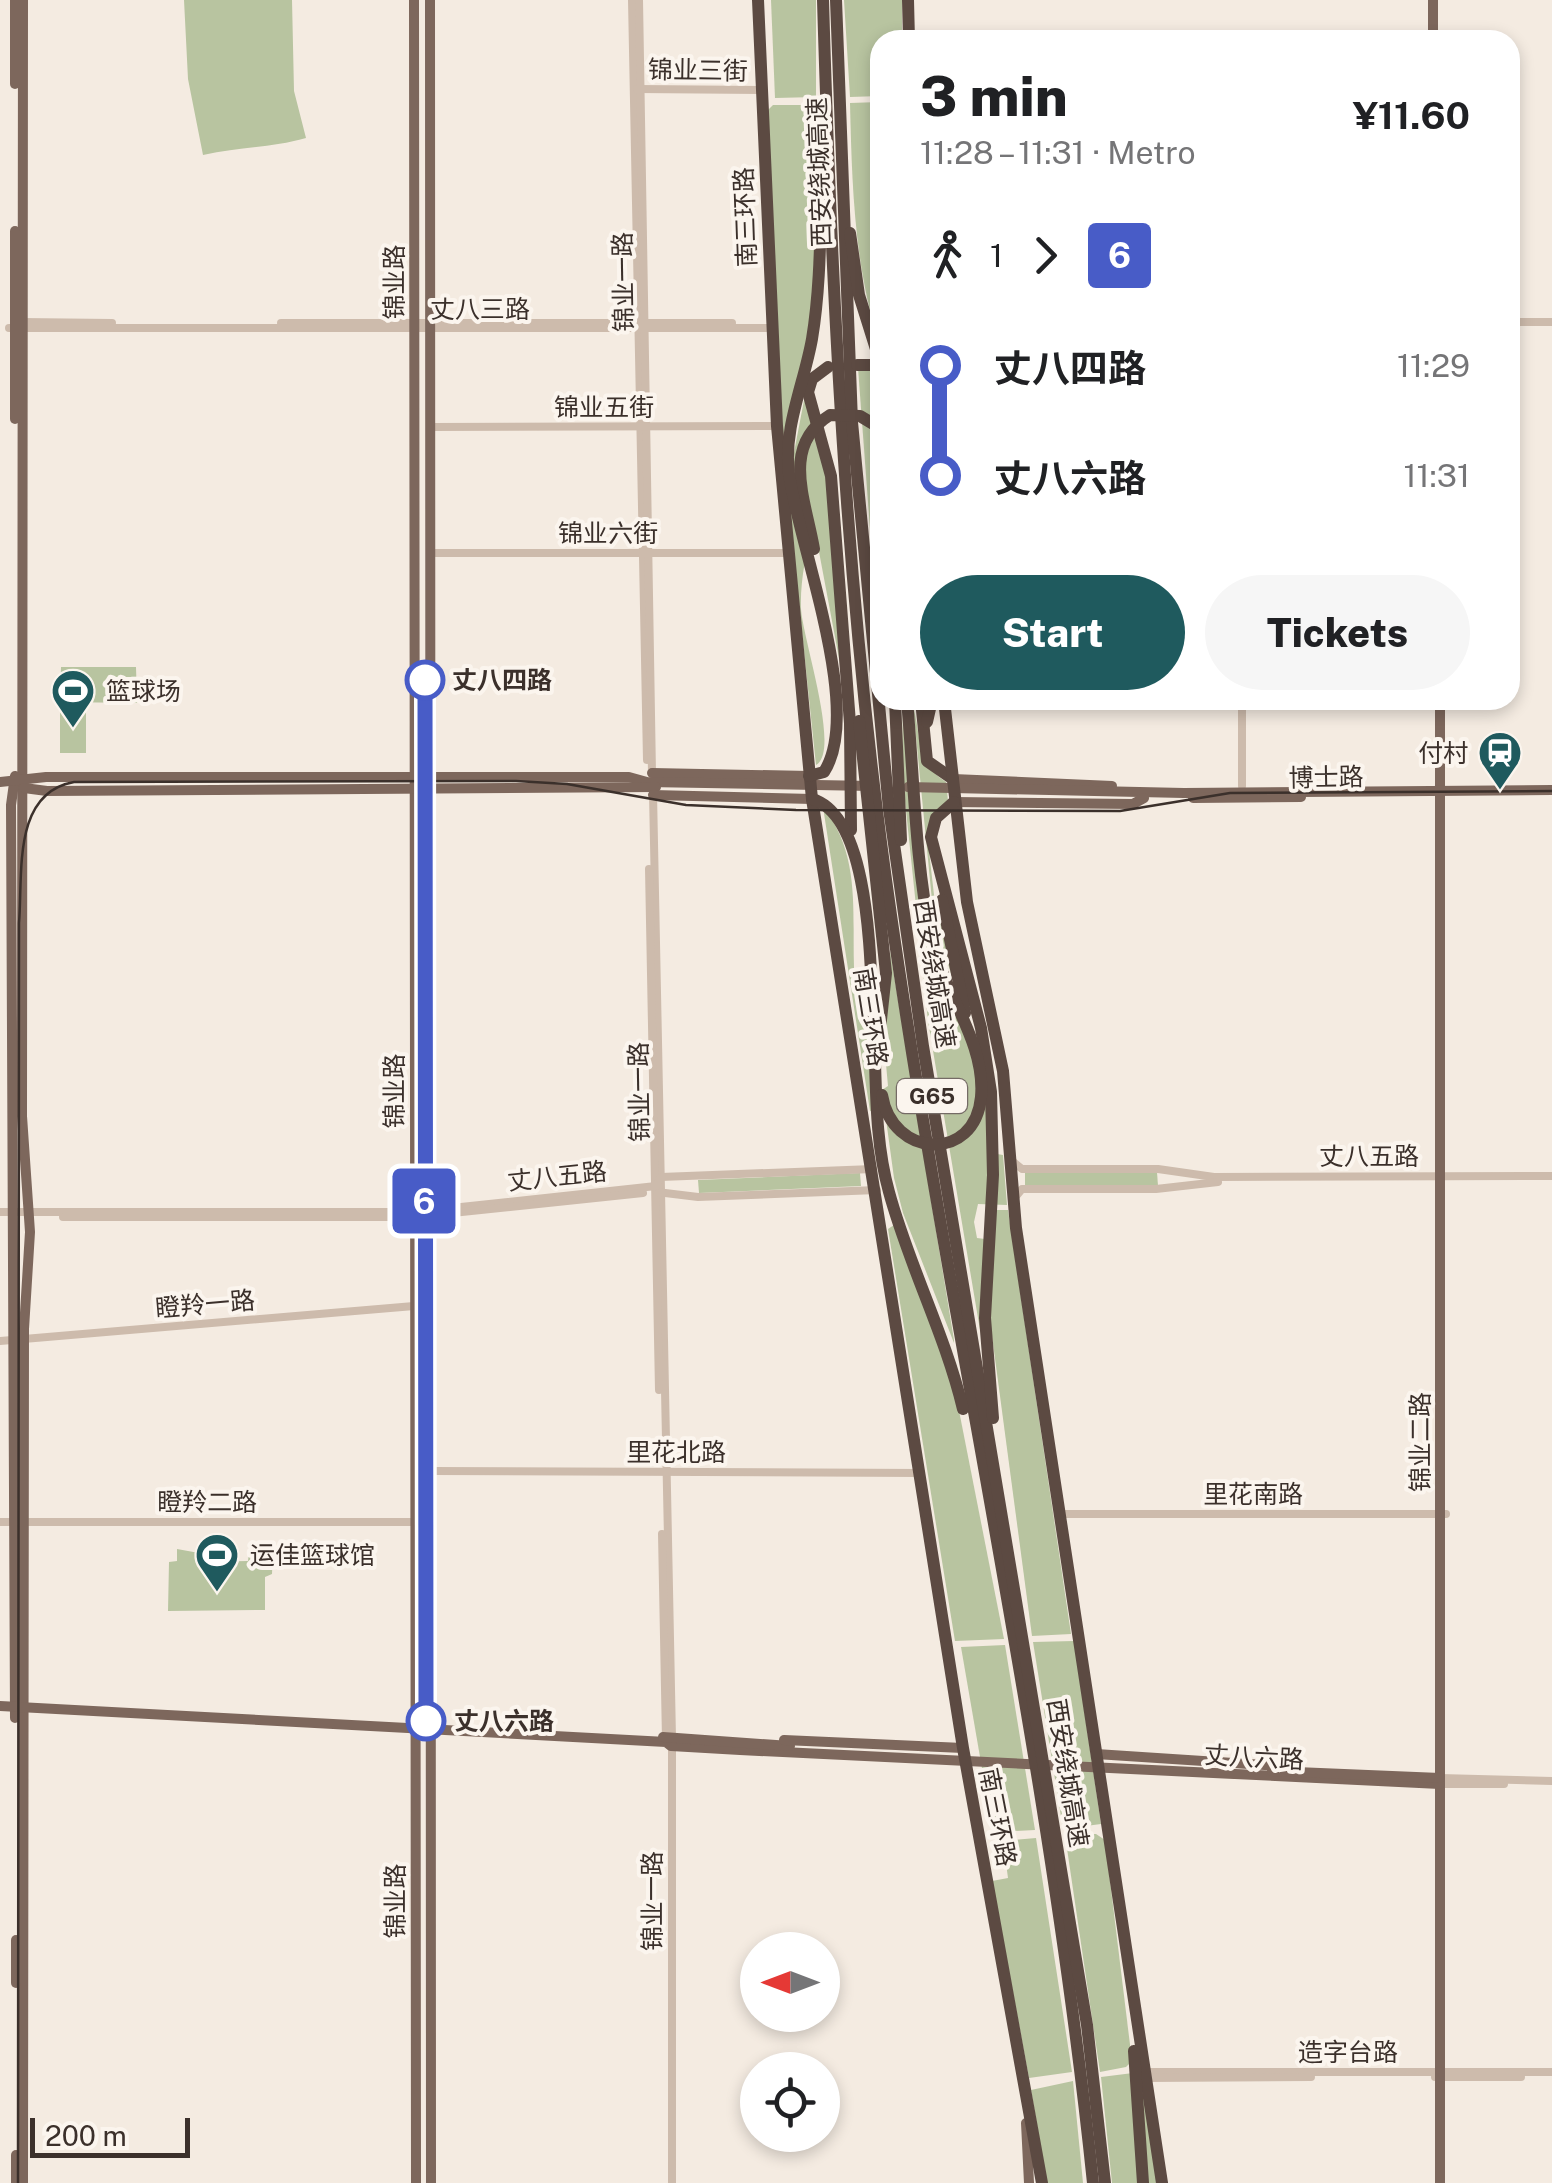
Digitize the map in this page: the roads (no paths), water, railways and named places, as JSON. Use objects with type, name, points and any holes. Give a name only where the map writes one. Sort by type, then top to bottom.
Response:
[{"type":"highway","name":"南三环路","points":[[758,0],[777,426],[809,776],[922,1473],[962,1748],[1042,2183]]},
{"type":"highway","name":"西安绕城高速","points":[[823,0],[837,379],[852,579],[890,913],[1068,1980],[1092,2183]]},
{"type":"highway","name":"西安绕城高速","points":[[836,0],[857,492],[870,609]]},
{"type":"highway","points":[[908,0],[909,30]]},
{"type":"highway","points":[[816,581],[796,509],[789,443],[818,292],[826,88]]},
{"type":"highway","points":[[840,138],[860,295],[870,331]]},
{"type":"highway","points":[[857,365],[870,364]]},
{"type":"highway","points":[[828,367],[812,379],[808,392],[831,476],[850,723],[848,804],[866,908],[880,1095],[891,1121],[906,1138],[925,1145],[956,1140],[978,1115],[982,1086],[979,1052],[945,984],[930,934],[908,710]]},
{"type":"highway","points":[[809,776],[824,772],[837,743],[837,712],[798,455],[808,432],[830,415],[844,413],[870,422]]},
{"type":"highway","points":[[852,579],[860,758],[886,973],[880,1028],[882,1162],[900,1232],[942,1329],[983,1479]]},
{"type":"highway","name":"西安绕城高速","points":[[881,710],[906,933],[1086,2025],[1105,2183]]},
{"type":"highway","points":[[895,710],[906,933]]},
{"type":"highway","points":[[922,710],[923,740],[933,769],[952,779]]},
{"type":"highway","points":[[923,740],[930,710]]},
{"type":"highway","points":[[945,710],[966,902],[1002,1071],[1013,1200],[1162,2183]]},
{"type":"highway","points":[[812,799],[825,803],[840,816],[866,908]]},
{"type":"highway","points":[[954,802],[932,828],[944,923],[994,1116],[984,1318],[998,1476]]},
{"type":"highway","points":[[1128,1969],[1143,2183]]},
{"type":"main road","points":[[19,0],[18,785],[22,1116],[29,1214],[19,1340],[20,2183]]},
{"type":"main road","name":"锦业路","points":[[414,0],[416,2183]]},
{"type":"main road","name":"锦业路","points":[[430,0],[431,2183]]},
{"type":"main road","points":[[1436,0],[1436,30]]},
{"type":"main road","name":"锦业二路","points":[[1437,710],[1438,2183]]},
{"type":"main road","points":[[18,785],[46,777],[629,776],[651,784],[812,799]]},
{"type":"main road","points":[[0,785],[47,791],[430,790],[809,776]]},
{"type":"main road","points":[[952,779],[1093,782],[1143,795]]},
{"type":"main road","name":"博士路","points":[[651,784],[1143,795],[1552,792]]},
{"type":"main road","points":[[18,785],[6,1214],[19,1340]]},
{"type":"main road","points":[[954,802],[1133,804],[1143,795]]},
{"type":"main road","name":"丈八六路","points":[[0,1704],[669,1741],[752,1742],[788,1749]]},
{"type":"main road","name":"丈八六路","points":[[669,1741],[740,1750],[788,1749],[1437,1781]]},
{"type":"main road","points":[[752,1742],[962,1748]]},
{"type":"main road","points":[[740,1750],[966,1768]]},
{"type":"main road","points":[[1096,1754],[1277,1766],[1308,1777]]},
{"type":"main road","points":[[1100,1776],[1294,1785],[1308,1777]]},
{"type":"main road","points":[[1024,2092],[1029,2183]]},
{"type":"street","name":"锦业一路","points":[[635,0],[669,1741],[669,2183]]},
{"type":"street","name":"锦业三街","points":[[636,89],[762,90]]},
{"type":"street","points":[[1520,325],[1552,325]]},
{"type":"street","name":"丈八三路","points":[[17,326],[772,326]]},
{"type":"street","name":"锦业五街","points":[[430,427],[777,426]]},
{"type":"street","name":"锦业六街","points":[[430,554],[786,553]]},
{"type":"street","points":[[1242,710],[1242,786]]},
{"type":"street","name":"丈八五路","points":[[1010,1159],[1022,1169],[1158,1169],[1214,1177],[1552,1179]]},
{"type":"street","name":"丈八五路","points":[[6,1214],[414,1214],[658,1187],[696,1176],[873,1169]]},
{"type":"street","points":[[696,1176],[698,1197]]},
{"type":"street","name":"丈八五路","points":[[1013,1200],[1022,1189],[1156,1189],[1210,1182],[1437,1179]]},
{"type":"street","name":"丈八五路","points":[[658,1187],[698,1197],[876,1190]]},
{"type":"street","name":"瞪羚一路","points":[[0,1340],[414,1306]]},
{"type":"street","name":"里花北路","points":[[430,1472],[922,1473]]},
{"type":"street","name":"里花南路","points":[[1060,1514],[1440,1514]]},
{"type":"street","name":"瞪羚二路","points":[[0,1522],[414,1522]]},
{"type":"street","name":"丈八六路","points":[[1437,1781],[1550,1781]]},
{"type":"street","name":"造字台路","points":[[1145,2075],[1552,2074]]},
{"type":"tram line","points":[[18,2183],[19,923],[22,859],[30,818],[54,789],[74,782],[516,781],[567,784],[686,805],[796,810],[1120,811],[1230,793],[1552,791]]},
{"type":"metro line","name":"6","points":[[425,680],[426,1721]]},
{"type":"place","name":"丈八四路","points":[[425,680]]},
{"type":"place","name":"篮球场","points":[[73,729]]},
{"type":"place","name":"付村","points":[[1500,791]]},
{"type":"place","name":"运佳篮球馆","points":[[217,1593]]},
{"type":"place","name":"丈八六路","points":[[426,1721]]}]
